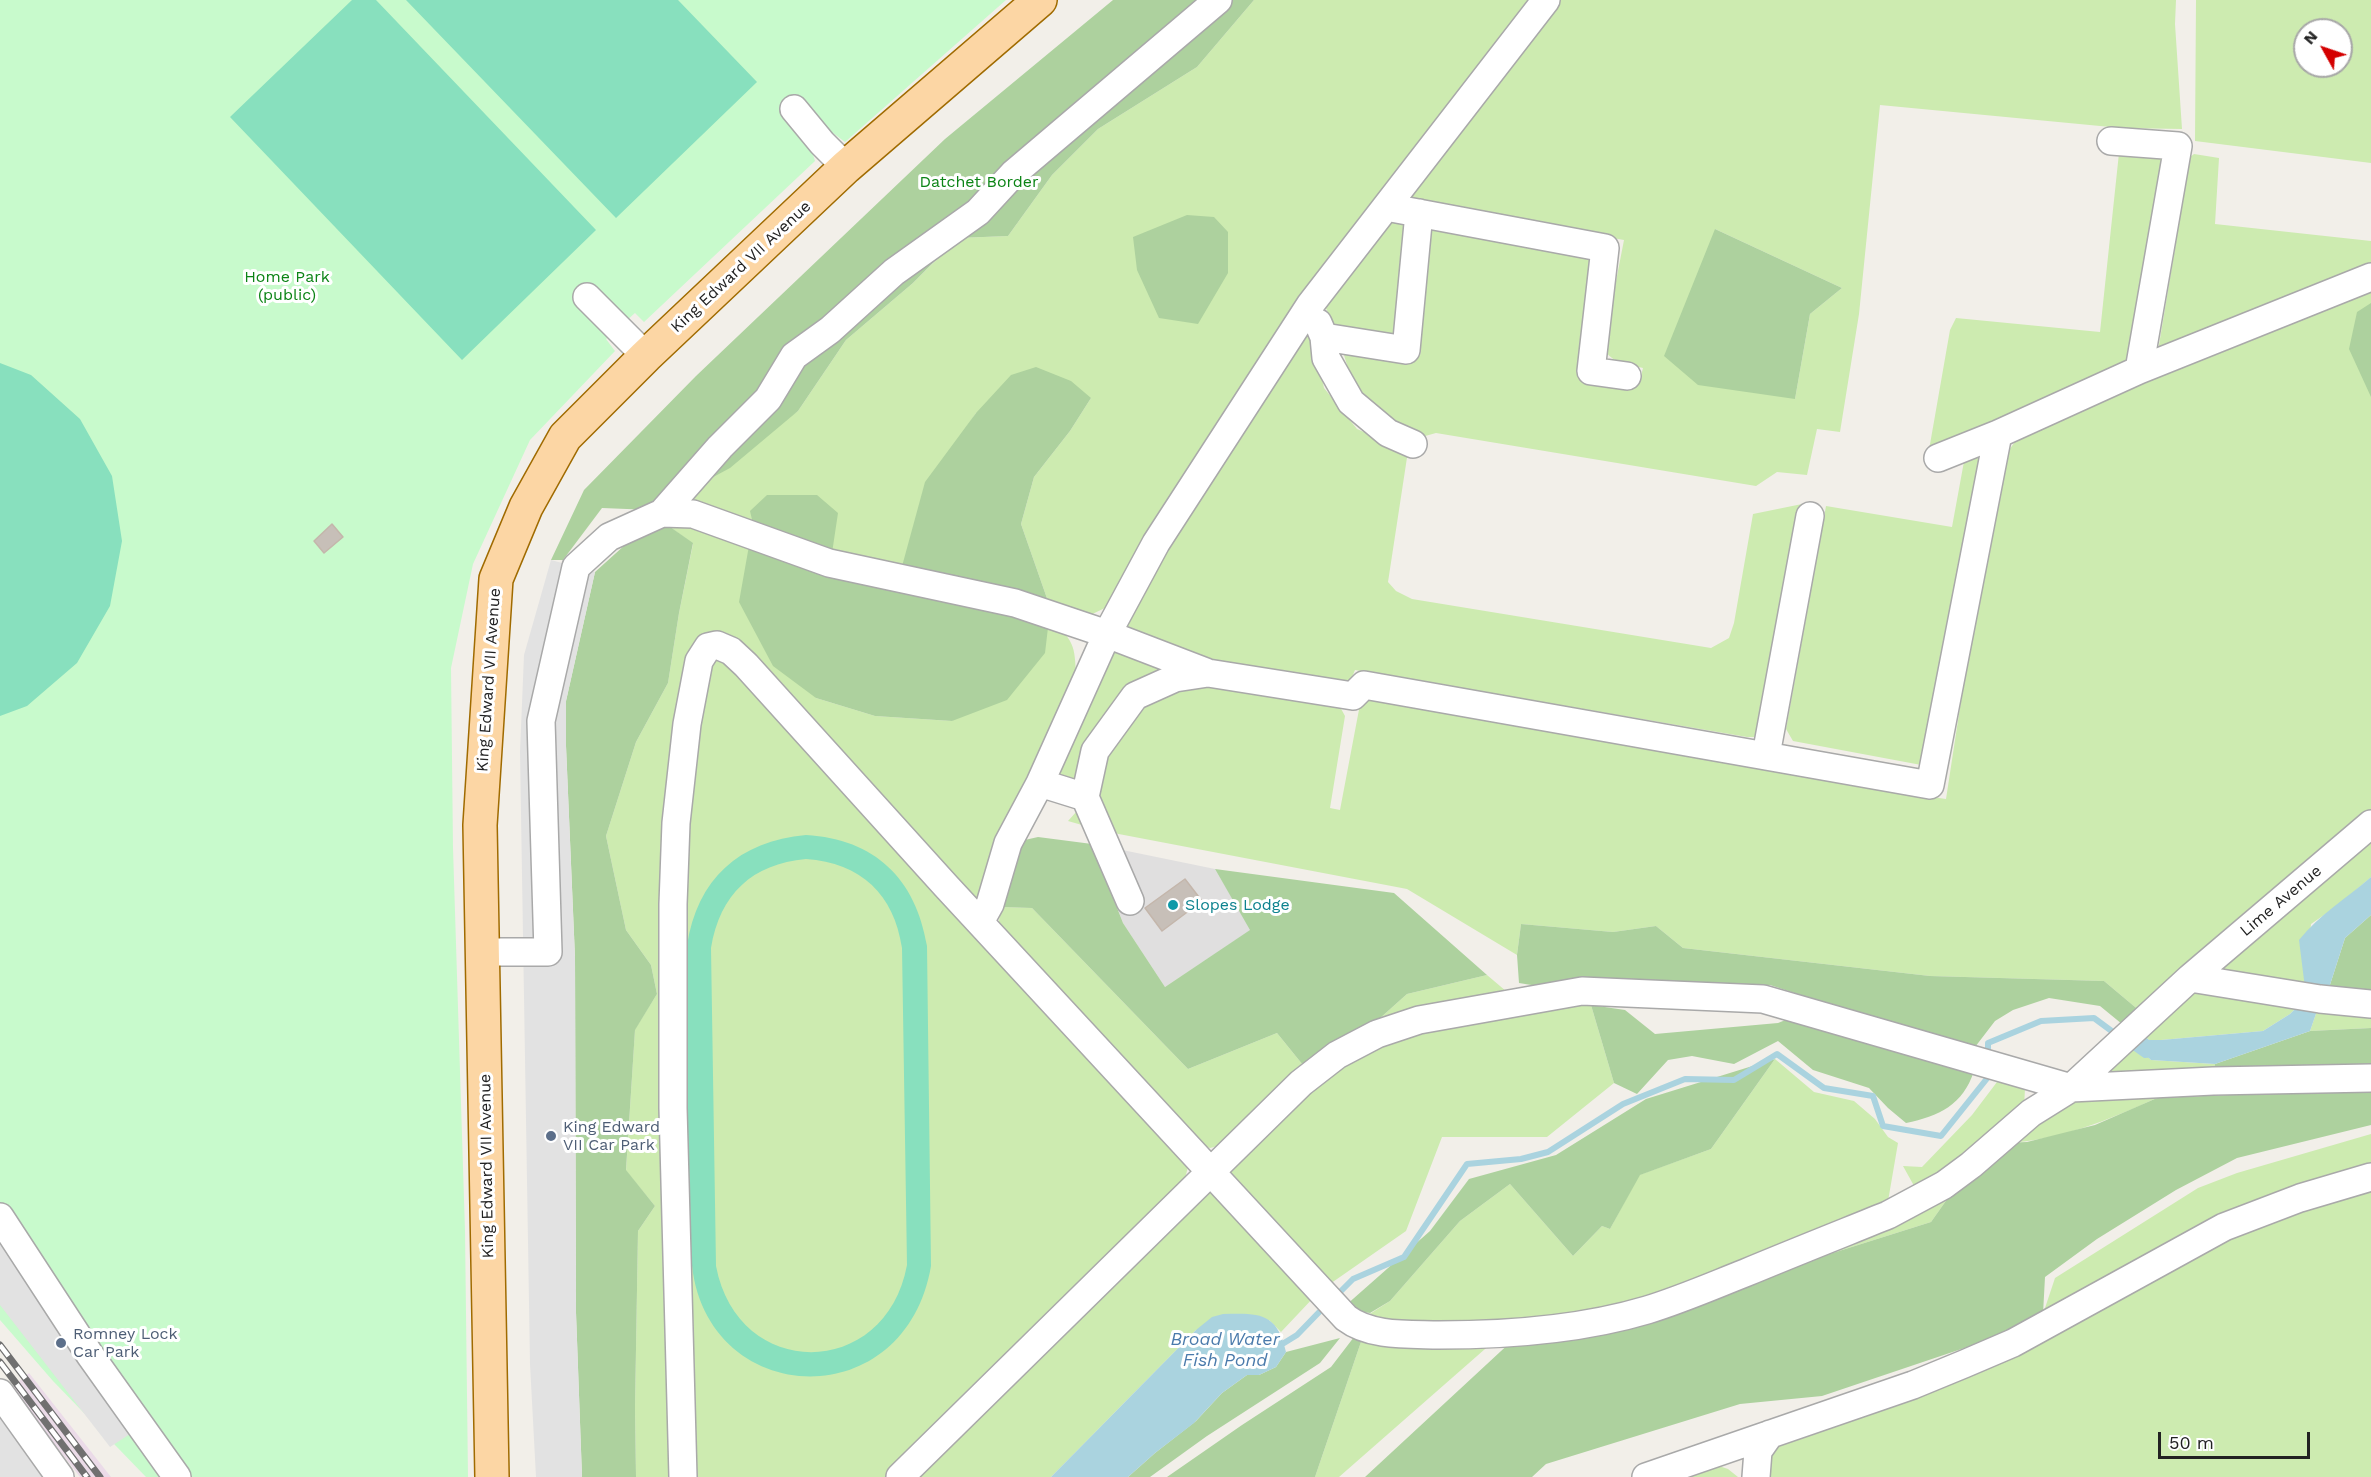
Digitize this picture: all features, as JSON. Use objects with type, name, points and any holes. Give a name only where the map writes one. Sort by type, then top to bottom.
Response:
[{"type":"main road","name":"King Edward VII Avenue","points":[[492,1477],[480,825],[496,579],[526,507],[565,436],[646,356],[846,168],[1039,1]]},
{"type":"lane","points":[[482,952],[548,952],[542,721],[576,567],[609,537],[662,513],[720,447],[768,399],[794,356],[830,330],[894,272],[978,212],[1014,173],[1218,0]]},
{"type":"lane","points":[[980,922],[990,904],[1008,843],[1040,783],[1107,634],[1156,543],[1310,305],[1546,0]]},
{"type":"lane","points":[[794,109],[846,168]]},
{"type":"lane","points":[[2111,141],[2178,146],[2139,370]]},
{"type":"lane","points":[[1386,207],[1605,248],[1591,371],[1627,376]]},
{"type":"lane","points":[[1324,337],[1406,350],[1419,213]]},
{"type":"lane","points":[[1938,459],[2139,370],[2371,277]]},
{"type":"lane","points":[[587,297],[646,356]]},
{"type":"lane","points":[[1310,305],[1324,337],[1326,358],[1351,402],[1388,433],[1413,444]]},
{"type":"lane","points":[[662,513],[693,514],[829,563],[1015,603],[1107,634],[1208,673],[1353,696],[1364,685],[1930,785],[1998,434]]},
{"type":"lane","points":[[1766,755],[1810,516]]},
{"type":"lane","name":"Lime Avenue","points":[[683,1477],[673,1108],[673,904],[680,775],[696,671],[708,647],[724,646],[746,665],[1340,1311],[1354,1324],[1367,1329],[1409,1334],[1455,1335],[1576,1326],[1646,1311],[1685,1298],[1917,1201],[1971,1165],[2031,1113],[2071,1088],[2190,978],[2371,824]]},
{"type":"lane","points":[[1130,901],[1085,797],[1095,751],[1135,696],[1175,678],[1208,673]]},
{"type":"lane","points":[[1040,783],[1085,797]]},
{"type":"lane","points":[[2190,978],[2371,1004]]},
{"type":"lane","points":[[900,1477],[1210,1170],[1319,1068],[1337,1055],[1377,1034],[1419,1020],[1582,991],[1763,999],[2071,1088],[2213,1081],[2371,1078]]},
{"type":"lane","points":[[1646,1477],[1913,1385],[2013,1343],[2224,1227],[2300,1198],[2371,1177]]},
{"type":"lane","points":[[0,1217],[90,1355],[177,1477]]},
{"type":"lane","points":[[0,1393],[60,1477]]},
{"type":"lane","points":[[1755,1477],[1758,1451],[1770,1434]]},
{"type":"lane","points":[[1715,1453],[1729,1456],[1755,1477]]},
{"type":"shaded area","name":"King Edward VII Car Park","points":[[551,560],[595,572],[566,701],[575,958],[576,1313],[582,1477],[536,1477],[530,1364],[520,752],[524,655]]},
{"type":"shaded area","points":[[1093,844],[1215,869],[1251,930],[1165,987],[1123,923]]},
{"type":"shaded area","name":"Romney Lock Car Park","points":[[0,1207],[147,1423],[110,1447],[0,1305]]},
{"type":"shaded area","points":[[29,1373],[111,1477],[80,1477],[11,1388]]},
{"type":"shaded area","points":[[0,1406],[49,1477],[0,1477]]},
{"type":"green space","name":"Home Park (public)","points":[[0,0],[1006,0],[845,142],[833,133],[812,151],[815,161],[644,322],[635,313],[606,339],[615,351],[530,440],[473,564],[451,668],[453,848],[465,1231],[468,1477],[146,1477],[53,1381],[0,1320]]},
{"type":"green space","points":[[352,0],[376,0],[596,230],[462,360],[230,117]]},
{"type":"green space","points":[[406,0],[678,0],[757,82],[616,218]]},
{"type":"green space","name":"Datchet Border","points":[[1113,0],[1254,0],[1197,67],[1098,129],[1052,175],[1008,236],[958,238],[913,283],[846,340],[798,411],[730,468],[652,510],[602,508],[563,560],[551,560],[584,490],[696,376],[945,139]]},
{"type":"green space","points":[[1254,0],[1537,0],[1240,393],[1186,472],[1137,566],[1107,607],[1084,618],[1050,607],[1021,524],[1034,477],[1070,431],[1091,398],[976,413],[958,441],[901,570],[754,528],[652,510],[798,411],[846,340],[913,283],[959,238],[1008,236],[1052,175],[1098,129],[1197,67]]},
{"type":"green space","points":[[1556,0],[2176,0],[2175,24],[2182,129],[2121,128],[1880,105],[1859,314],[1840,432],[1817,429],[1807,475],[1777,472],[1756,486],[1436,433],[1418,438],[1366,402],[1352,382],[1341,345],[1420,356],[1421,347],[1411,344],[1425,231],[1438,221],[1597,253],[1584,375],[1639,384],[1643,368],[1616,360],[1603,348],[1624,240],[1432,207],[1412,200],[1410,187]],"holes":[[[1715,229],[1842,288],[1810,314],[1795,399]]]},
{"type":"green space","points":[[2196,0],[2371,0],[2371,163],[2195,141]]},
{"type":"green space","points":[[2119,153],[2180,154],[2142,356],[1929,450],[1950,330],[1956,318],[2100,332]]},
{"type":"green space","points":[[2194,154],[2219,158],[2215,224],[2371,241],[2371,268],[2158,351],[2190,157]]},
{"type":"green space","points":[[1187,215],[1214,217],[1228,232],[1228,273],[1198,324],[1159,318],[1137,270],[1133,237]]},
{"type":"green space","points":[[1408,218],[1400,334],[1390,340],[1337,333],[1325,306],[1380,221]]},
{"type":"green space","points":[[1715,229],[1842,288],[1810,314],[1795,399],[1698,385],[1664,356]]},
{"type":"green space","points":[[2371,284],[2371,816],[2141,1012],[2104,981],[1930,976],[1683,948],[1656,926],[1613,932],[1521,924],[1517,955],[1407,889],[1103,831],[1068,821],[1086,801],[1129,722],[1148,702],[1206,681],[1339,705],[1345,716],[1330,808],[1340,810],[1361,699],[1418,705],[1946,799],[1983,557],[2004,457],[2022,432]]},
{"type":"green space","points":[[2371,303],[2371,397],[2349,349],[2357,312]]},
{"type":"green space","points":[[1308,328],[1315,345],[1324,388],[1357,429],[1408,451],[1388,582],[1396,591],[1412,599],[1711,648],[1729,638],[1734,623],[1753,514],[1807,503],[1768,737],[1747,737],[1355,670],[1350,682],[1208,666],[1127,632],[1120,617]]},
{"type":"green space","points":[[0,363],[31,375],[80,419],[112,476],[122,541],[110,606],[77,663],[27,706],[0,716]]},
{"type":"green space","points":[[1036,367],[1071,381],[1091,398],[1070,431],[1034,477],[1021,524],[1050,607],[901,570],[925,482],[976,413],[1011,375]]},
{"type":"green space","points":[[1982,446],[1932,767],[1793,741],[1786,729],[1826,506],[1952,527],[1965,456]]},
{"type":"green space","points":[[767,495],[817,495],[838,513],[832,553],[754,528],[750,511]]},
{"type":"green space","points":[[686,521],[750,540],[816,698],[875,716],[952,721],[1049,619],[1064,632],[1072,644],[1076,677],[980,902],[966,903],[708,643],[678,750],[679,1477],[636,1477],[638,1231],[655,1206],[626,1171],[635,1029],[657,994],[651,965],[626,930],[606,836],[636,742],[668,683],[693,544],[666,524]]},
{"type":"green space","points":[[666,524],[693,543],[668,683],[636,742],[606,836],[626,930],[651,965],[657,994],[635,1030],[626,1170],[655,1206],[638,1231],[636,1477],[582,1477],[576,1313],[575,958],[566,701],[595,572],[636,535]]},
{"type":"green space","points":[[750,540],[1049,619],[1045,653],[1007,700],[952,721],[875,716],[816,698],[773,666],[739,602]]},
{"type":"green space","points":[[1106,648],[1178,669],[1074,782],[1053,781]]},
{"type":"green space","points":[[713,652],[725,655],[1188,1167],[1183,1186],[888,1477],[686,1477],[679,854],[690,744]]},
{"type":"green space","points":[[2371,828],[2371,877],[2340,904],[2311,924],[2305,988],[2220,977],[2220,957]]},
{"type":"green space","points":[[806,835],[831,838],[872,854],[902,882],[913,901],[927,946],[931,1266],[913,1317],[883,1352],[844,1372],[802,1376],[761,1366],[726,1341],[701,1302],[691,1250],[686,1250],[681,947],[687,946],[692,922],[700,901],[711,883],[725,868],[742,855],[761,845]],"holes":[[[806,859],[826,862],[858,875],[883,897],[898,929],[902,948],[907,1265],[894,1303],[871,1330],[843,1346],[812,1352],[781,1347],[752,1331],[730,1304],[716,1266],[711,948],[715,929],[731,897],[755,875],[787,862]]]},
{"type":"green space","points":[[1038,837],[1092,844],[1123,923],[1165,987],[1250,930],[1215,869],[1394,893],[1487,975],[1407,994],[1360,1036],[1307,1070],[1277,1033],[1188,1069],[1032,908],[1001,907],[1016,842]]},
{"type":"green space","points":[[1001,907],[1032,908],[1188,1069],[1277,1033],[1307,1070],[1226,1144],[1210,1148],[1192,1142],[998,928]]},
{"type":"green space","points":[[2371,915],[2371,995],[2328,991],[2345,938]]},
{"type":"green space","points":[[1521,924],[1613,932],[1656,926],[1683,948],[1930,976],[2104,981],[2141,1012],[2122,1024],[2100,1006],[2049,998],[2013,1010],[1995,1021],[1972,1051],[1770,985],[1556,989],[1519,983],[1517,955]]},
{"type":"green space","points":[[1487,975],[1513,997],[1360,1036],[1407,994]]},
{"type":"green space","points":[[2185,988],[2302,1002],[2290,1014],[2263,1031],[2149,1040],[2139,1031]]},
{"type":"green space","points":[[1591,1005],[1614,1083],[1547,1137],[1442,1137],[1406,1231],[1327,1286],[1232,1180],[1230,1169],[1298,1094],[1366,1050],[1497,1010]]},
{"type":"green space","points":[[1591,1005],[1625,1010],[1655,1034],[1778,1023],[1798,1015],[1974,1071],[1969,1083],[1956,1101],[1929,1117],[1906,1123],[1869,1088],[1813,1070],[1778,1041],[1734,1064],[1692,1056],[1668,1060],[1637,1094],[1614,1083]]},
{"type":"green space","points":[[2319,1005],[2371,1009],[2371,1028],[2310,1031]]},
{"type":"green space","points":[[2371,1028],[2371,1073],[2212,1078],[2215,1064],[2310,1031]]},
{"type":"green space","points":[[2129,1040],[2151,1060],[2215,1064],[2212,1078],[2105,1077]]},
{"type":"green space","points":[[1775,1059],[1814,1092],[1854,1101],[1875,1119],[1888,1137],[1898,1143],[1887,1207],[1640,1307],[1421,1330],[1365,1317],[1390,1301],[1460,1221],[1510,1184],[1573,1256],[1602,1226],[1610,1229],[1639,1175],[1711,1149]]},
{"type":"green space","points":[[1775,1059],[1711,1149],[1640,1175],[1610,1229],[1602,1226],[1573,1256],[1510,1184],[1460,1221],[1390,1301],[1370,1313],[1348,1310],[1345,1306],[1430,1231],[1469,1179],[1556,1155],[1646,1099]]},
{"type":"green space","points":[[1997,1082],[2025,1088],[2024,1108],[1918,1193],[1903,1166],[1922,1167],[1972,1115]]},
{"type":"green space","points":[[2371,1089],[2371,1125],[2237,1158],[2176,1190],[2097,1239],[2045,1277],[2043,1314],[2006,1334],[1822,1396],[1740,1404],[1546,1464],[1532,1477],[1365,1477],[1514,1339],[1744,1281],[1931,1222],[1955,1188],[2004,1143],[2027,1142],[2095,1125],[2157,1098]]},
{"type":"green space","points":[[2080,1098],[2157,1098],[2064,1134],[2004,1143]]},
{"type":"green space","points":[[2371,1134],[2371,1169],[2043,1314],[2055,1278],[2198,1188],[2237,1173]]},
{"type":"green space","points":[[2371,1183],[2371,1477],[1769,1477],[1769,1458],[1780,1440],[2174,1261]]},
{"type":"green space","points":[[1955,1188],[1931,1222],[1744,1281]]},
{"type":"green space","points":[[1198,1191],[1216,1194],[1315,1296],[1281,1332],[1269,1320],[1196,1330],[1051,1477],[910,1477]]},
{"type":"green space","points":[[1363,1336],[1493,1342],[1339,1477],[1315,1477]]},
{"type":"green space","points":[[1363,1336],[1315,1477],[1167,1477],[1331,1367],[1354,1337]]},
{"type":"green space","points":[[1340,1338],[1320,1363],[1207,1436],[1150,1477],[1128,1477],[1196,1421],[1222,1393],[1247,1375],[1259,1375],[1276,1367],[1286,1352]]},
{"type":"green space","points":[[1716,1465],[1728,1469],[1738,1477],[1668,1477]]},
{"type":"water","points":[[2371,877],[2371,915],[2345,938],[2328,991],[2305,988],[2299,940],[2324,915]]},
{"type":"water","points":[[2302,1002],[2319,1005],[2310,1031],[2215,1064],[2151,1060],[2129,1040],[2139,1031],[2149,1040],[2161,1040],[2263,1031],[2290,1014]]},
{"type":"water","name":"Broad Water Fish Pond","points":[[1223,1314],[1256,1315],[1272,1322],[1282,1339],[1286,1352],[1276,1367],[1259,1375],[1247,1375],[1222,1393],[1194,1423],[1128,1477],[1051,1477],[1196,1330],[1212,1317]]},
{"type":"building","points":[[332,524],[343,537],[324,553],[314,541]]},
{"type":"building","name":"Slopes Lodge","points":[[1185,879],[1202,901],[1162,931],[1145,908]]},
{"type":"waterway","points":[[1988,1058],[1988,1043],[2041,1021],[2094,1018],[2117,1035]]},
{"type":"waterway","points":[[2128,1043],[2145,1055],[2153,1054]]},
{"type":"waterway","points":[[1336,1296],[1353,1279],[1404,1257],[1467,1164],[1521,1159],[1548,1152],[1623,1104],[1685,1079],[1734,1080],[1777,1054],[1824,1088],[1873,1096],[1883,1126],[1941,1136],[1989,1076],[1989,1071]]},
{"type":"waterway","points":[[1284,1343],[1297,1335],[1326,1305]]},
{"type":"railway","points":[[0,1345],[100,1477]]},
{"type":"railway","points":[[0,1362],[87,1477]]},
{"type":"place","name":"Slopes Lodge","points":[[1173,905]]},
{"type":"place","name":"King Edward VII Car Park","points":[[551,1136]]},
{"type":"place","name":"Romney Lock Car Park","points":[[61,1343]]}]
